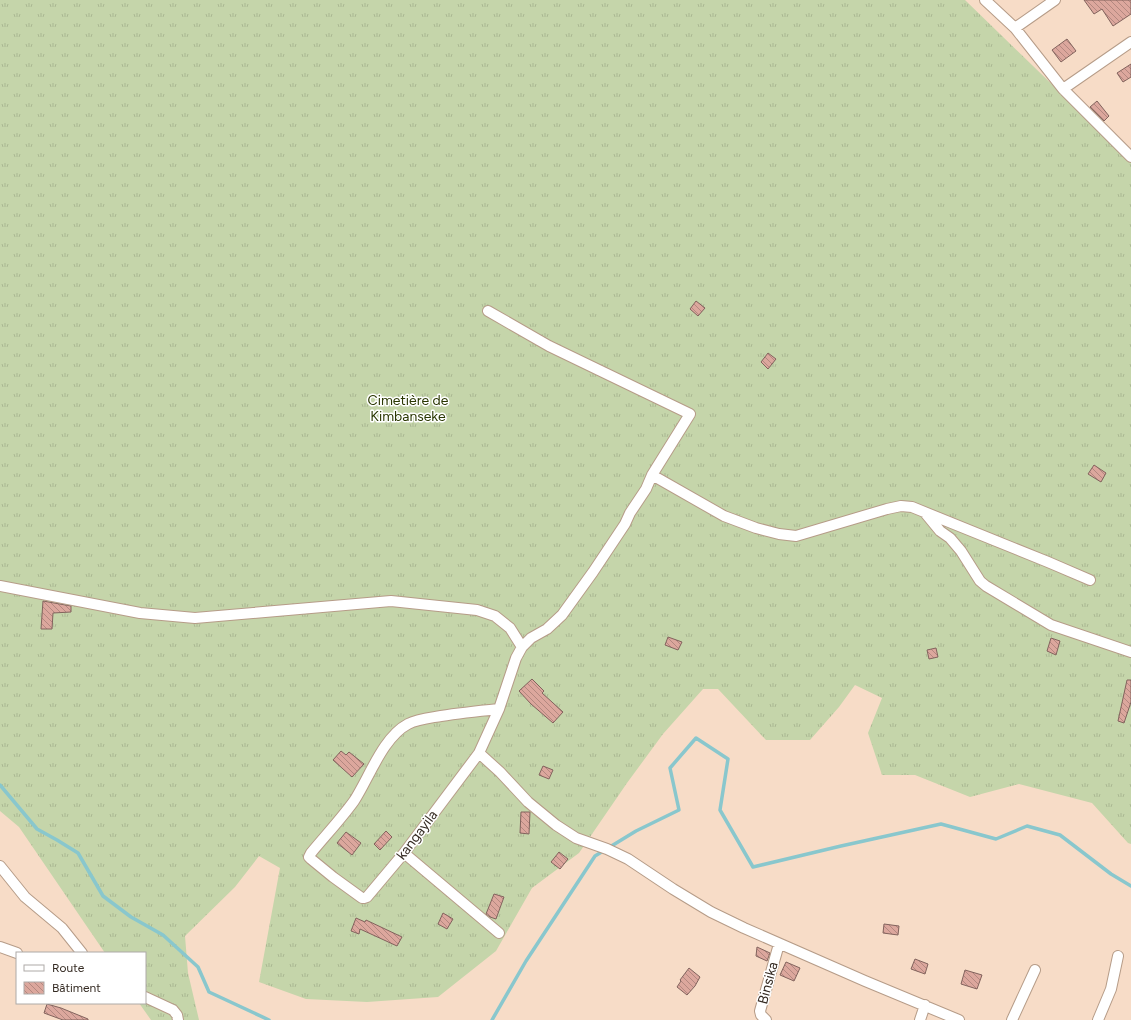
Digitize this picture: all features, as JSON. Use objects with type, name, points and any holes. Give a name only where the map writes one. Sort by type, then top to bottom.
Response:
[{"type":"street","points":[[985,0],[1015,28],[1063,89],[1131,157]]},
{"type":"street","points":[[1015,28],[1055,0]]},
{"type":"street","points":[[1063,89],[1131,42]]},
{"type":"street","points":[[0,586],[140,613],[195,618],[391,601],[477,610],[495,616],[510,628],[522,646],[531,638],[547,629],[562,615],[594,572],[625,524],[630,512],[646,489],[652,475],[690,414],[549,346],[488,311]]},
{"type":"street","points":[[652,475],[724,516],[756,528],[778,534],[796,536],[887,509],[901,506],[912,507],[1090,580]]},
{"type":"street","points":[[924,512],[940,531],[950,538],[961,551],[980,581],[986,586],[1051,625],[1131,652]]},
{"type":"street","name":"kangayila","points":[[499,709],[462,712],[426,718],[408,724],[389,742],[371,768],[354,800],[341,818],[310,853],[309,857],[333,877],[364,898],[367,897],[404,853],[479,753],[499,709],[516,658],[522,646]]},
{"type":"street","points":[[479,753],[500,772],[528,802],[556,825],[576,838],[607,849],[628,859],[711,912],[744,928],[959,1020]]},
{"type":"street","points":[[404,853],[499,933]]},
{"type":"street","points":[[0,866],[25,897],[62,928],[81,952]]},
{"type":"street","name":"Binsika","points":[[766,1020],[761,1015],[760,1011],[779,944]]},
{"type":"street","points":[[0,947],[16,953]]},
{"type":"street","points":[[1098,1020],[1111,989],[1118,956]]},
{"type":"street","points":[[1012,1020],[1036,970]]},
{"type":"street","points":[[146,997],[173,1010],[177,1015],[178,1020]]},
{"type":"street","points":[[920,1020],[925,1005]]},
{"type":"green space","name":"Cimetière de Kimbanseke","points":[[0,0],[965,0],[1131,161],[1131,844],[1128,843],[1092,803],[1019,784],[970,797],[915,775],[882,775],[868,733],[882,698],[855,685],[839,707],[810,740],[766,740],[718,689],[703,689],[663,734],[579,853],[532,888],[496,951],[438,997],[367,1002],[306,999],[259,982],[280,868],[259,856],[235,887],[185,936],[188,973],[199,1020],[151,1020],[140,1004],[146,1004],[146,952],[104,952],[19,827],[0,811]]},
{"type":"building","points":[[1084,0],[1131,0],[1131,14],[1113,26],[1102,9],[1094,14]]},
{"type":"building","points":[[1067,39],[1076,51],[1061,62],[1052,50]]},
{"type":"building","points":[[1131,64],[1131,77],[1123,82],[1117,73]]},
{"type":"building","points":[[1097,101],[1109,116],[1104,121],[1090,107]]},
{"type":"building","points":[[696,301],[705,308],[698,316],[690,309]]},
{"type":"building","points":[[768,353],[776,359],[768,369],[761,362]]},
{"type":"building","points":[[1094,465],[1106,473],[1101,482],[1088,474]]},
{"type":"building","points":[[43,601],[71,606],[71,612],[53,613],[52,629],[41,629]]},
{"type":"building","points":[[668,637],[682,642],[678,650],[665,645]]},
{"type":"building","points":[[1051,638],[1060,641],[1056,655],[1047,651]]},
{"type":"building","points":[[936,648],[938,657],[929,659],[927,650]]},
{"type":"building","points":[[532,679],[544,691],[542,693],[563,712],[553,723],[531,704],[519,691]]},
{"type":"building","points":[[1127,680],[1131,680],[1131,702],[1124,723],[1118,721]]},
{"type":"building","points":[[341,751],[346,755],[349,752],[364,764],[352,777],[333,760]]},
{"type":"building","points":[[543,766],[553,770],[549,779],[539,775]]},
{"type":"building","points":[[521,812],[530,812],[529,834],[520,833]]},
{"type":"building","points":[[386,831],[392,837],[380,850],[374,844]]},
{"type":"building","points":[[346,832],[361,843],[352,855],[337,843]]},
{"type":"building","points":[[559,852],[568,859],[560,869],[551,862]]},
{"type":"building","points":[[494,894],[504,897],[496,919],[486,914]]},
{"type":"building","points":[[443,913],[453,919],[447,929],[438,924]]},
{"type":"building","points":[[356,918],[365,922],[366,920],[402,937],[397,946],[360,929],[359,934],[351,931]]},
{"type":"building","points":[[884,924],[899,926],[898,935],[883,933]]},
{"type":"building","points":[[757,947],[770,953],[767,961],[756,956]]},
{"type":"building","points":[[915,959],[928,964],[925,974],[911,969]]},
{"type":"building","points":[[786,962],[800,968],[794,981],[780,975]]},
{"type":"building","points":[[689,968],[700,977],[695,986],[687,995],[677,987],[681,981],[680,980]]},
{"type":"building","points":[[965,970],[982,975],[977,989],[961,984]]},
{"type":"building","points":[[47,1004],[61,1008],[88,1020],[63,1020],[44,1013]]},
{"type":"waterway","points":[[492,1020],[526,961],[595,856],[636,831],[679,810],[670,768],[696,738],[728,759],[720,810],[753,867],[941,824],[996,839],[1027,826],[1060,835],[1111,874],[1131,886]]},
{"type":"waterway","points":[[0,785],[37,829],[78,853],[103,896],[131,917],[163,935],[198,967],[209,992],[269,1020]]}]
